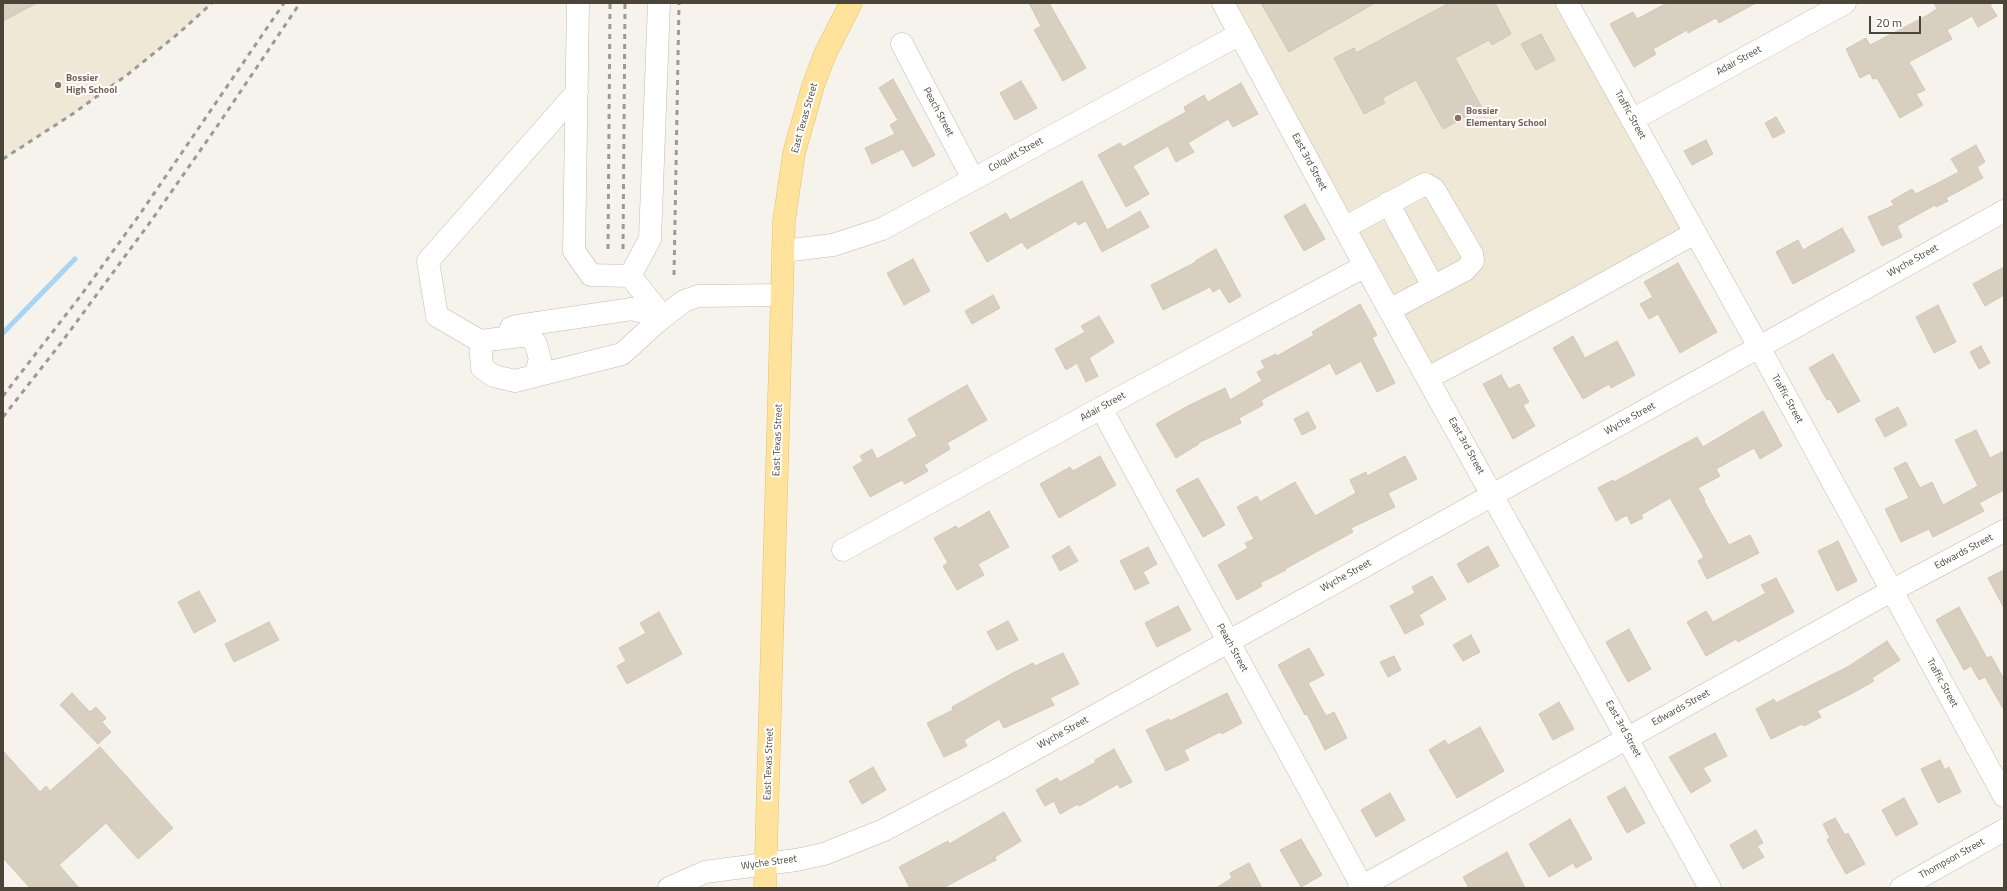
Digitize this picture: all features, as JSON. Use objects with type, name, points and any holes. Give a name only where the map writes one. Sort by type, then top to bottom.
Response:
[{"type":"main road","name":"East Texas Street","points":[[765,888],[783,251],[788,187],[804,114],[825,54],[851,3]]},
{"type":"street","points":[[578,3],[574,251],[591,275],[630,276],[663,317]]},
{"type":"street","points":[[630,276],[650,239],[659,3]]},
{"type":"street","name":"East 3rd Street","points":[[1223,3],[1344,228],[1710,888]]},
{"type":"street","name":"Traffic Street","points":[[1567,3],[1759,347],[2004,796]]},
{"type":"street","name":"Adair Street","points":[[1632,120],[1845,3]]},
{"type":"street","name":"Colquitt Street","points":[[783,251],[833,245],[882,229],[1240,34]]},
{"type":"street","name":"Peach Street","points":[[902,44],[973,179]]},
{"type":"street","points":[[535,375],[540,360],[536,344],[529,335],[480,341],[437,316],[428,261],[577,92]]},
{"type":"street","points":[[1344,228],[1421,185],[1430,186],[1434,189],[1472,254],[1473,261],[1471,265],[1390,310]]},
{"type":"street","points":[[1388,203],[1433,286]]},
{"type":"street","name":"Wyche Street","points":[[669,888],[705,872],[796,860],[824,854],[884,830],[999,769],[2004,211]]},
{"type":"street","points":[[1428,378],[1571,302],[1695,233]]},
{"type":"street","name":"Adair Street","points":[[843,550],[1101,408],[1365,266]]},
{"type":"street","points":[[480,341],[482,368],[494,376],[515,381],[622,354],[663,317],[684,301],[698,296],[782,295]]},
{"type":"street","points":[[480,341],[517,326],[632,309],[663,317]]},
{"type":"street","name":"Peach Street","points":[[1101,408],[1361,887]]},
{"type":"street","name":"Edwards Street","points":[[1361,887],[1891,591],[2004,531]]},
{"type":"street","name":"Thompson Street","points":[[1900,888],[2004,830]]},
{"type":"shaded area","name":"Bossier High School","points":[[3,3],[212,3],[179,33],[127,75],[71,115],[3,159]]},
{"type":"shaded area","name":"Bossier Elementary School","points":[[1223,3],[1566,3],[1695,233],[1428,378]]},
{"type":"building","points":[[3,3],[37,3],[3,21]]},
{"type":"building","points":[[1029,3],[1049,3],[1086,68],[1063,81],[1034,30],[1041,26]]},
{"type":"building","points":[[1261,3],[1375,3],[1289,52]]},
{"type":"building","points":[[1449,3],[1495,3],[1511,34],[1492,45],[1489,40],[1455,58],[1482,108],[1443,129],[1416,80],[1382,98],[1385,103],[1364,114],[1334,58],[1354,48],[1356,53]]},
{"type":"building","points":[[1667,3],[1756,3],[1719,23],[1716,18],[1688,33],[1687,30],[1653,49],[1656,54],[1634,67],[1610,24],[1633,12],[1637,19]]},
{"type":"building","points":[[1934,3],[1994,3],[1990,5],[1997,16],[1978,27],[1972,16],[1947,30],[1952,39],[1909,62],[1925,90],[1916,94],[1923,105],[1900,118],[1877,78],[1873,79],[1870,73],[1860,78],[1846,49],[1866,38],[1870,45],[1926,16],[1937,9]]},
{"type":"building","points":[[1541,34],[1555,60],[1536,70],[1521,44]]},
{"type":"building","points":[[893,79],[935,155],[913,167],[903,149],[872,164],[865,148],[895,134],[890,125],[898,120],[879,88]]},
{"type":"building","points":[[1021,81],[1037,108],[1015,120],[1000,93]]},
{"type":"building","points":[[1241,83],[1258,114],[1233,127],[1228,119],[1188,143],[1194,152],[1176,162],[1168,146],[1133,166],[1149,194],[1126,207],[1098,155],[1120,143],[1123,147],[1186,112],[1184,107],[1204,95],[1208,102]]},
{"type":"building","points":[[1776,117],[1785,132],[1773,138],[1765,123]]},
{"type":"building","points":[[1706,140],[1713,154],[1692,165],[1684,151]]},
{"type":"building","points":[[1976,145],[1985,162],[1977,167],[1983,178],[1946,198],[1948,201],[1936,207],[1935,205],[1897,226],[1902,237],[1882,246],[1868,217],[1894,205],[1891,201],[1912,189],[1916,194],[1959,172],[1951,159]]},
{"type":"building","points":[[1082,181],[1107,230],[1140,211],[1149,227],[1102,252],[1086,221],[1078,225],[1076,221],[1027,249],[1022,242],[987,262],[970,233],[1006,213],[1010,220]]},
{"type":"building","points":[[1305,204],[1325,239],[1304,251],[1284,216]]},
{"type":"building","points":[[1842,228],[1855,251],[1793,284],[1776,252],[1798,240],[1803,250]]},
{"type":"building","points":[[1216,249],[1241,296],[1229,303],[1220,288],[1213,292],[1210,287],[1163,310],[1151,285],[1196,262],[1195,261]]},
{"type":"building","points":[[913,259],[930,291],[904,305],[887,273]]},
{"type":"building","points":[[1678,263],[1717,332],[1680,353],[1658,314],[1649,319],[1640,304],[1653,297],[1644,282]]},
{"type":"building","points":[[2004,267],[2004,295],[1985,306],[1973,284]]},
{"type":"building","points":[[993,295],[1000,308],[972,324],[965,311]]},
{"type":"building","points":[[1360,304],[1377,335],[1372,338],[1395,383],[1377,392],[1361,361],[1336,375],[1330,363],[1261,400],[1263,405],[1239,418],[1241,423],[1198,443],[1199,444],[1176,458],[1156,424],[1225,388],[1230,400],[1262,381],[1257,372],[1265,368],[1261,361],[1276,354],[1277,356],[1314,335],[1312,332]]},
{"type":"building","points":[[1938,305],[1956,342],[1934,353],[1916,317]]},
{"type":"building","points":[[1099,316],[1114,342],[1089,358],[1098,376],[1086,382],[1077,363],[1066,370],[1055,349],[1085,332],[1081,326]]},
{"type":"building","points":[[1573,336],[1585,358],[1617,341],[1635,375],[1611,388],[1609,384],[1583,399],[1553,348]]},
{"type":"building","points":[[1981,346],[1990,363],[1979,369],[1970,352]]},
{"type":"building","points":[[1833,354],[1860,401],[1838,413],[1830,399],[1827,400],[1809,368]]},
{"type":"building","points":[[1501,375],[1509,389],[1519,384],[1529,402],[1523,405],[1535,426],[1513,439],[1483,384]]},
{"type":"building","points":[[967,385],[987,420],[947,443],[950,449],[924,465],[928,471],[905,484],[902,480],[870,497],[853,467],[863,461],[860,456],[872,449],[877,459],[917,436],[908,419]]},
{"type":"building","points":[[1898,407],[1907,425],[1885,437],[1875,419]]},
{"type":"building","points":[[1763,411],[1782,446],[1760,459],[1754,448],[1716,469],[1720,476],[1698,488],[1729,545],[1750,535],[1759,553],[1707,579],[1698,561],[1704,557],[1670,498],[1641,515],[1643,518],[1631,524],[1627,515],[1616,521],[1598,488],[1613,480],[1614,482],[1697,437],[1703,447]]},
{"type":"building","points":[[1308,412],[1316,428],[1302,435],[1294,419]]},
{"type":"building","points":[[1976,430],[1990,458],[2004,451],[2004,490],[1979,503],[1984,511],[1959,524],[1933,537],[1929,529],[1901,542],[1885,509],[1909,498],[1894,468],[1906,462],[1920,488],[1932,482],[1943,505],[1978,486],[1955,440]]},
{"type":"building","points":[[1100,456],[1116,485],[1059,518],[1040,484],[1070,467],[1073,471]]},
{"type":"building","points":[[1405,456],[1417,479],[1388,493],[1395,507],[1351,528],[1353,532],[1260,583],[1262,586],[1237,600],[1218,565],[1248,548],[1245,543],[1254,539],[1237,507],[1257,496],[1260,502],[1295,482],[1315,516],[1356,493],[1350,480],[1366,472],[1367,476]]},
{"type":"building","points":[[1198,478],[1225,525],[1203,537],[1176,490]]},
{"type":"building","points":[[989,511],[1009,547],[978,564],[984,575],[957,590],[943,566],[948,563],[934,538],[956,526],[958,529]]},
{"type":"building","points":[[1838,541],[1857,581],[1837,591],[1818,551]]},
{"type":"building","points":[[1069,546],[1078,561],[1060,571],[1052,556]]},
{"type":"building","points":[[1488,546],[1499,566],[1468,583],[1457,564]]},
{"type":"building","points":[[1148,547],[1157,564],[1143,572],[1149,583],[1135,590],[1120,561]]},
{"type":"building","points":[[2004,570],[2004,608],[1988,578]]},
{"type":"building","points":[[1432,576],[1446,599],[1419,615],[1424,624],[1405,634],[1390,606],[1415,593],[1412,587]]},
{"type":"building","points":[[1776,578],[1794,612],[1738,642],[1736,639],[1706,656],[1687,622],[1706,611],[1713,622],[1766,593],[1761,585]]},
{"type":"building","points":[[199,591],[216,621],[194,633],[178,602]]},
{"type":"building","points":[[1178,606],[1191,630],[1157,647],[1145,623]]},
{"type":"building","points":[[1959,607],[1987,658],[1991,656],[2004,679],[2004,710],[1985,677],[1979,680],[1971,666],[1964,670],[1936,620]]},
{"type":"building","points":[[659,612],[682,654],[627,684],[617,666],[626,661],[619,648],[646,633],[640,623]]},
{"type":"building","points":[[1008,621],[1018,640],[997,650],[987,632]]},
{"type":"building","points":[[269,622],[279,640],[234,662],[225,644]]},
{"type":"building","points":[[1629,629],[1651,669],[1628,682],[1606,642]]},
{"type":"building","points":[[1471,635],[1480,652],[1463,661],[1453,645]]},
{"type":"building","points":[[1887,641],[1900,660],[1872,678],[1874,681],[1817,711],[1821,717],[1804,726],[1802,724],[1771,739],[1756,709],[1774,699],[1776,703],[1849,666]]},
{"type":"building","points":[[1309,648],[1324,675],[1308,683],[1326,716],[1334,712],[1347,738],[1325,750],[1307,714],[1305,715],[1278,665]]},
{"type":"building","points":[[1063,653],[1079,684],[1050,698],[1054,705],[1004,728],[999,719],[964,740],[967,746],[944,757],[927,723],[953,710],[952,707],[1011,674],[1033,663],[1035,666]]},
{"type":"building","points":[[1394,656],[1401,670],[1388,677],[1380,662]]},
{"type":"building","points":[[72,693],[90,712],[96,707],[106,718],[102,722],[111,732],[98,744],[60,705]]},
{"type":"building","points":[[1227,693],[1242,723],[1222,734],[1220,732],[1184,750],[1189,760],[1166,771],[1146,730],[1169,719],[1170,721]]},
{"type":"building","points":[[1559,702],[1574,729],[1553,740],[1539,714]]},
{"type":"building","points":[[1480,727],[1504,771],[1457,798],[1429,750],[1445,740],[1448,745]]},
{"type":"building","points":[[1715,733],[1727,756],[1703,768],[1711,781],[1691,793],[1669,757]]},
{"type":"building","points":[[100,747],[173,828],[138,859],[106,823],[59,865],[79,888],[30,888],[3,858],[3,751],[40,792],[46,786],[50,791]]},
{"type":"building","points":[[1114,749],[1132,782],[1120,788],[1118,784],[1079,806],[1078,804],[1060,814],[1054,801],[1045,806],[1036,790],[1057,778],[1060,782],[1096,762],[1095,760]]},
{"type":"building","points":[[1940,760],[1945,770],[1949,767],[1961,792],[1938,803],[1921,769]]},
{"type":"building","points":[[873,767],[886,790],[862,804],[849,781]]},
{"type":"building","points":[[1625,787],[1645,823],[1627,833],[1607,797]]},
{"type":"building","points":[[1390,793],[1405,820],[1376,837],[1361,810]]},
{"type":"building","points":[[1904,798],[1918,824],[1896,836],[1882,810]]},
{"type":"building","points":[[1004,812],[1021,841],[995,857],[996,860],[943,888],[910,888],[899,867],[948,841],[949,844]]},
{"type":"building","points":[[1835,818],[1845,835],[1848,833],[1865,864],[1846,874],[1827,840],[1830,838],[1823,824]]},
{"type":"building","points":[[1570,819],[1592,859],[1576,868],[1573,863],[1549,877],[1529,844]]},
{"type":"building","points":[[1756,830],[1763,843],[1757,846],[1764,857],[1743,869],[1730,845]]},
{"type":"building","points":[[1301,839],[1322,875],[1301,887],[1280,850]]},
{"type":"building","points":[[1507,852],[1525,888],[1469,888],[1463,877]]},
{"type":"building","points":[[1249,863],[1262,888],[1216,888],[1232,878],[1230,873]]},
{"type":"waterway","points":[[3,333],[75,259]]},
{"type":"railway","points":[[3,159],[71,115],[127,75],[179,33],[212,3]]},
{"type":"railway","points":[[3,396],[82,294],[140,214],[284,3]]},
{"type":"railway","points":[[3,417],[61,343],[151,221],[300,3]]},
{"type":"railway","points":[[608,249],[610,3]]},
{"type":"railway","points":[[623,249],[625,3]]},
{"type":"railway","points":[[674,275],[679,3]]},
{"type":"place","name":"Bossier High School","points":[[58,85]]},
{"type":"place","name":"Bossier Elementary School","points":[[1458,118]]}]
